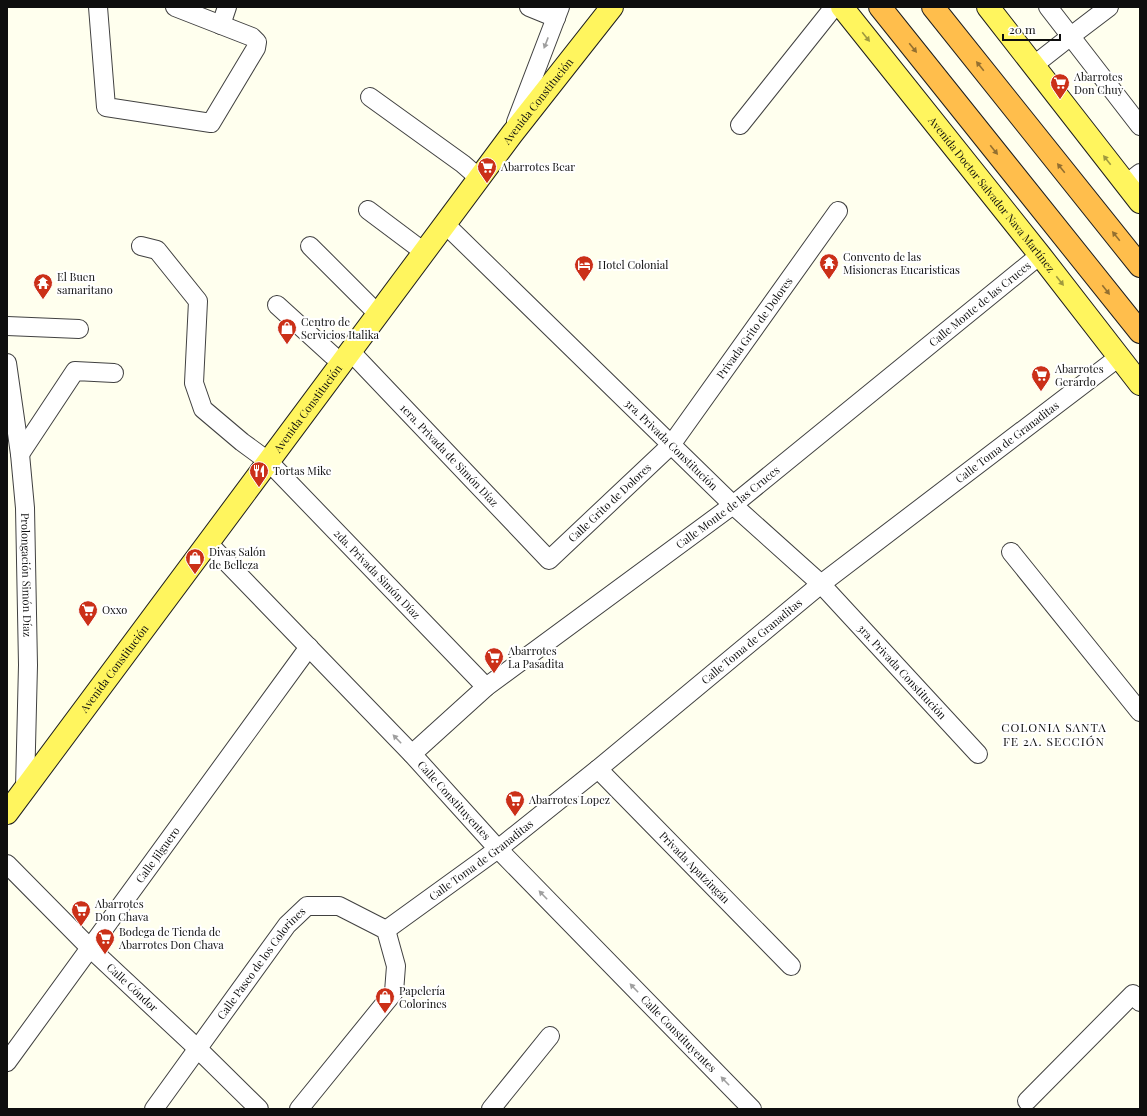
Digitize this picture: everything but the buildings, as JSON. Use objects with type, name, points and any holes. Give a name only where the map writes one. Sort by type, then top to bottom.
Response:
[{"type":"highway","points":[[880,7],[1140,332]]},
{"type":"highway","points":[[933,7],[1140,266]]},
{"type":"main road","name":"Avenida Constitución","points":[[7,813],[512,134],[612,7]]},
{"type":"main road","name":"Avenida Doctor Salvador Nava Martínez","points":[[842,7],[1040,254],[1140,384]]},
{"type":"main road","points":[[988,7],[1034,65],[1133,179],[1140,202]]},
{"type":"street","points":[[98,7],[106,107],[211,123],[256,48],[257,42],[252,37],[175,7]]},
{"type":"street","points":[[221,25],[227,7]]},
{"type":"street","points":[[512,134],[558,12],[529,7]]},
{"type":"street","points":[[740,125],[834,7]]},
{"type":"street","points":[[1048,7],[1140,126]]},
{"type":"street","points":[[1034,65],[1109,7]]},
{"type":"street","points":[[370,96],[463,164],[479,178]]},
{"type":"street","points":[[368,210],[424,252]]},
{"type":"street","name":"Privada Grito de Dolores","points":[[671,445],[838,211]]},
{"type":"street","name":"3ra. Privada Constitución","points":[[445,224],[733,505],[822,584],[978,754]]},
{"type":"street","name":"2da. Privada Simón Díaz","points":[[141,246],[157,250],[198,301],[194,383],[203,409],[242,442],[268,461],[486,687]]},
{"type":"street","points":[[310,246],[378,314]]},
{"type":"street","name":"Calle Monte de las Cruces","points":[[412,754],[486,687],[733,505],[1040,254]]},
{"type":"street","name":"1era. Privada de Simón Díaz","points":[[277,306],[332,355],[346,357],[549,560]]},
{"type":"street","points":[[7,326],[79,330]]},
{"type":"street","name":"Calle Toma de Granaditas","points":[[386,930],[498,849],[598,769],[822,584],[1119,357]]},
{"type":"street","name":"Prolongación Simón Díaz","points":[[7,363],[20,454],[25,508],[28,665],[25,788]]},
{"type":"street","points":[[20,454],[75,371],[114,373]]},
{"type":"street","name":"Calle Grito de Dolores","points":[[549,560],[671,445]]},
{"type":"street","name":"Calle Constituyentes","points":[[208,543],[412,754],[498,849],[752,1109]]},
{"type":"street","points":[[1011,552],[1140,712]]},
{"type":"street","name":"Calle Jilguero","points":[[7,1062],[309,647]]},
{"type":"street","name":"Privada Apatzingán","points":[[598,769],[791,966]]},
{"type":"street","name":"Calle Cóndor","points":[[7,864],[90,948],[198,1049],[259,1109]]},
{"type":"street","name":"Calle Paseo de los Colorines","points":[[154,1109],[286,925],[307,906],[339,906],[386,930]]},
{"type":"street","points":[[299,1109],[394,992],[396,966],[386,930]]},
{"type":"street","points":[[1027,1101],[1136,998]]},
{"type":"street","points":[[490,1109],[550,1036]]},
{"type":"place","name":"Abarrotes Don Chuy","points":[[1060,100]]},
{"type":"place","name":"Abarrotes Bear","points":[[487,184]]},
{"type":"place","name":"Convento de las Misioneras Eucaristicas","points":[[829,280]]},
{"type":"place","name":"Hotel Colonial","points":[[584,282]]},
{"type":"place","name":"El Buen samaritano","points":[[43,300]]},
{"type":"place","name":"Centro de Servicios Italika","points":[[287,345]]},
{"type":"place","name":"Abarrotes Gerardo","points":[[1041,392]]},
{"type":"place","name":"Tortas Mike","points":[[259,488]]},
{"type":"place","name":"Divas Salón de Belleza","points":[[195,575]]},
{"type":"place","name":"Oxxo","points":[[88,627]]},
{"type":"place","name":"Abarrotes La Pasadita","points":[[494,674]]},
{"type":"place","name":"Abarrotes Lopez","points":[[515,817]]},
{"type":"place","name":"Abarrotes Don Chava","points":[[81,927]]},
{"type":"place","name":"Bodega de Tienda de Abarrotes Don Chava","points":[[105,955]]},
{"type":"place","name":"Papelería Colorines","points":[[385,1014]]},
{"type":"district","name":"COLONIA SANTA FE 2A. SECCIÓN","points":[[1054,735]]}]
